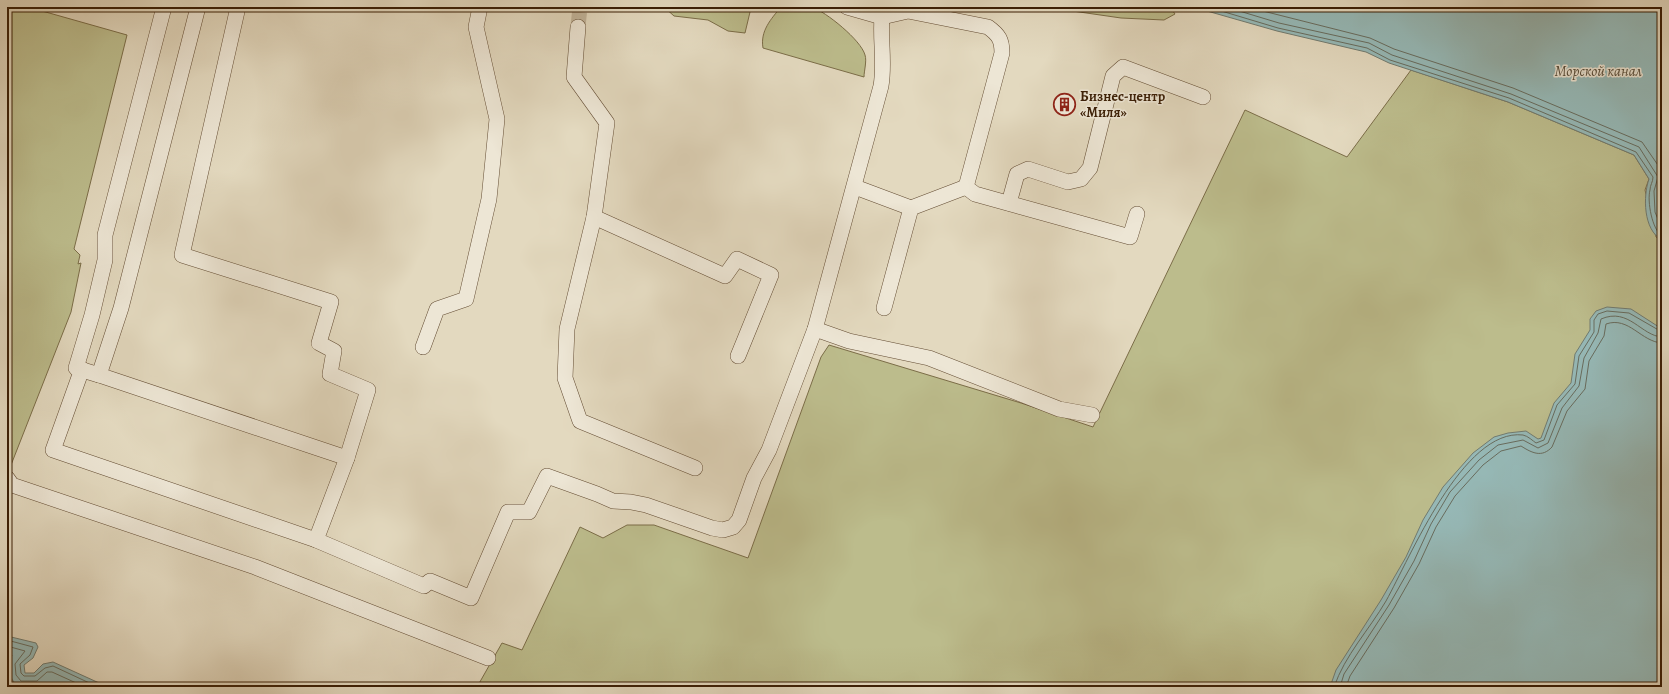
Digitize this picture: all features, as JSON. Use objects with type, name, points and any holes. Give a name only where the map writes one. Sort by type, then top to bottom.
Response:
[{"type":"street","points":[[164,7],[105,235],[105,260],[92,315],[76,368],[347,458]]},
{"type":"street","points":[[99,375],[120,308],[198,7]]},
{"type":"street","points":[[238,7],[182,255],[331,302],[319,343],[334,351],[330,374],[368,390],[347,458],[316,540]]},
{"type":"street","points":[[423,347],[436,309],[466,299],[489,199],[497,119],[476,28],[480,7]]},
{"type":"street","points":[[847,7],[882,17],[909,9],[988,27],[997,33],[1002,42],[1002,53],[966,187]]},
{"type":"street","points":[[82,370],[52,450],[316,540],[424,586],[430,582],[471,598],[508,512],[530,512],[547,476],[612,501],[631,502],[646,505],[712,528],[723,530],[733,527],[739,520],[754,478],[769,450],[815,329],[855,187],[881,86],[884,68],[881,32],[882,17]]},
{"type":"street","points":[[578,27],[574,77],[607,123],[594,217],[567,329],[564,378],[580,421],[695,468]]},
{"type":"street","points":[[1008,203],[1017,174],[1028,169],[1068,182],[1081,179],[1090,168],[1113,76],[1123,67],[1203,98]]},
{"type":"street","points":[[855,187],[911,208],[966,187]]},
{"type":"street","points":[[966,187],[975,194],[1130,237],[1137,214]]},
{"type":"street","points":[[884,308],[911,208]]},
{"type":"street","points":[[594,217],[725,276],[738,259],[771,275],[738,356]]},
{"type":"street","points":[[815,329],[849,341],[929,358],[1059,409],[1092,415]]},
{"type":"street","points":[[7,478],[12,485],[255,567],[488,658]]},
{"type":"green space","points":[[7,7],[28,7],[127,35],[74,249],[80,255],[78,264],[81,263],[71,312],[11,465],[7,460]]},
{"type":"green space","points":[[664,7],[752,7],[745,33],[728,31],[708,20],[674,16]]},
{"type":"green space","points":[[781,7],[812,7],[834,20],[857,42],[862,49],[866,57],[864,77],[763,48],[763,36],[767,26]]},
{"type":"green space","points":[[1045,7],[1170,7],[1175,14],[1164,20],[1121,18]]},
{"type":"green space","points":[[1411,70],[1508,102],[1634,155],[1649,179],[1645,190],[1656,237],[1662,240],[1662,687],[477,687],[502,643],[522,650],[580,527],[603,538],[627,525],[654,525],[748,558],[821,357],[829,345],[1021,403],[1093,427],[1245,110],[1347,157]]},
{"type":"water","name":"Морской канал","points":[[1193,7],[1662,7],[1662,240],[1651,229],[1648,221],[1645,203],[1649,179],[1634,155],[1508,102],[1389,63],[1366,52],[1277,31]]},
{"type":"water","points":[[1607,307],[1631,309],[1662,329],[1662,687],[1330,687],[1336,670],[1381,600],[1406,557],[1423,520],[1443,487],[1473,453],[1494,437],[1508,433],[1526,431],[1538,439],[1541,438],[1554,403],[1571,383],[1575,354],[1590,330],[1590,319],[1596,311]]},
{"type":"water","points":[[7,636],[36,643],[38,647],[33,658],[24,665],[25,673],[34,673],[43,664],[53,662],[108,687],[7,687]]},
{"type":"tunnel","points":[[578,27],[580,7]]},
{"type":"place","name":"Бизнес-центр «Миля»","points":[[1065,104]]}]
